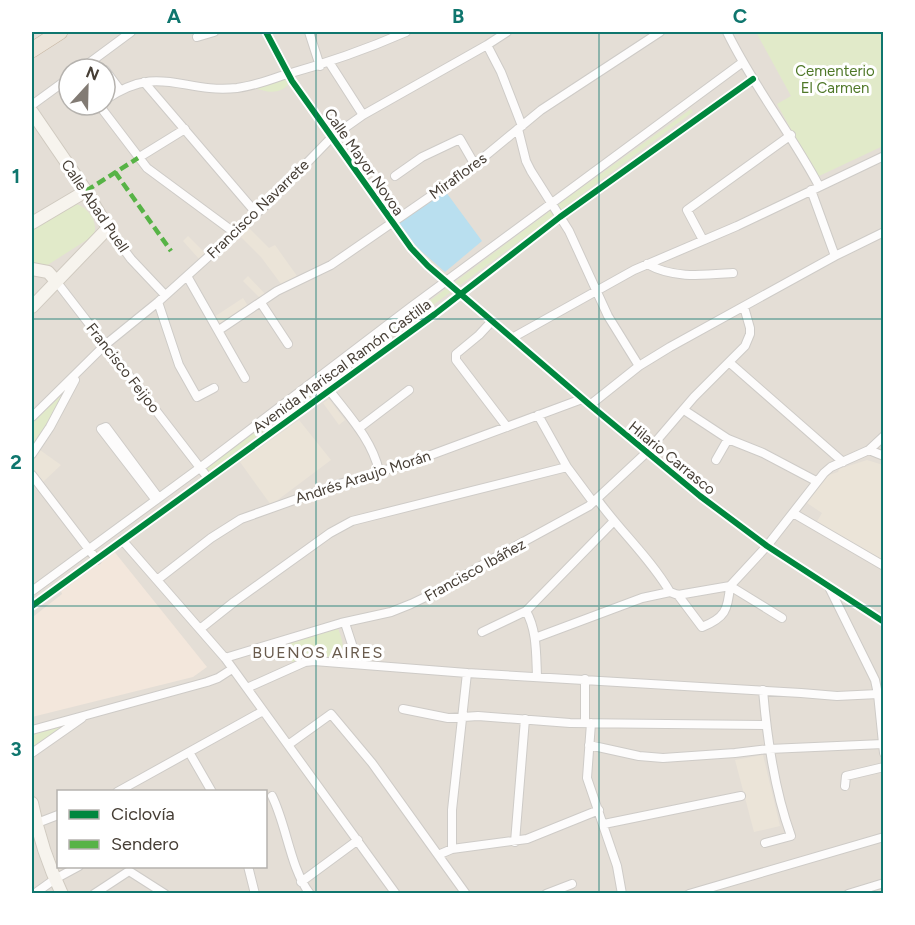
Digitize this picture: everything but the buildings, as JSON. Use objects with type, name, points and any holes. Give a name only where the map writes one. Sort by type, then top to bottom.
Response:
[{"type":"highway","points":[[32,38],[41,32]]},
{"type":"highway","points":[[32,50],[60,32]]},
{"type":"main road","name":"Calle Abad Puell","points":[[32,112],[86,191],[108,228]]},
{"type":"main road","points":[[32,223],[86,191]]},
{"type":"main road","points":[[32,307],[108,228]]},
{"type":"main road","name":"Francisco Feijoo","points":[[32,269],[48,272],[56,281]]},
{"type":"main road","points":[[32,803],[34,824],[62,894]]},
{"type":"street","points":[[97,57],[131,32]]},
{"type":"street","points":[[197,37],[214,32]]},
{"type":"street","name":"Calle Mayor Novoa","points":[[266,32],[289,74],[392,223],[411,248],[459,294]]},
{"type":"street","points":[[309,32],[324,64],[363,115]]},
{"type":"street","points":[[117,92],[144,82],[161,80],[236,88],[324,64],[406,32]]},
{"type":"street","name":"Francisco Navarrete","points":[[32,417],[105,345],[158,302],[235,233],[332,137],[363,115],[507,32]]},
{"type":"street","name":"Miraflores","points":[[219,330],[291,284],[331,265],[475,165],[541,110],[660,32]]},
{"type":"street","points":[[727,32],[753,79],[791,135],[815,188],[836,256]]},
{"type":"street","points":[[487,45],[501,72],[520,128],[526,161],[569,231],[608,316],[639,366]]},
{"type":"street","name":"Avenida Mariscal Ramón Castilla","points":[[32,591],[201,467],[550,203],[743,62]]},
{"type":"street","name":"Avenida Mariscal Ramón Castilla","points":[[32,606],[435,314],[560,217],[753,79]]},
{"type":"street","points":[[144,82],[256,213]]},
{"type":"street","points":[[117,86],[120,90]]},
{"type":"street","points":[[32,105],[57,87]]},
{"type":"street","points":[[108,117],[147,168],[235,233]]},
{"type":"street","points":[[138,158],[185,129]]},
{"type":"street","points":[[703,240],[687,210],[791,135]]},
{"type":"street","points":[[395,176],[422,157],[460,140],[475,165]]},
{"type":"street","points":[[512,338],[596,290],[648,264],[884,156]]},
{"type":"street","name":"Calle Abad Puell","points":[[108,228],[131,259],[165,295]]},
{"type":"street","points":[[590,405],[639,366],[836,256],[884,232]]},
{"type":"street","points":[[648,264],[658,270],[676,275],[733,273]]},
{"type":"street","points":[[187,276],[245,378]]},
{"type":"street","name":"Francisco Feijoo","points":[[56,281],[208,478]]},
{"type":"street","name":"Hilario Carrasco","points":[[459,294],[700,496],[767,546],[884,622]]},
{"type":"street","points":[[158,302],[179,365],[197,397],[214,388]]},
{"type":"street","points":[[261,303],[288,344]]},
{"type":"street","name":"Francisco Ibáñez","points":[[225,658],[391,612],[424,598],[589,506],[646,453],[694,397],[745,346],[750,334],[744,307]]},
{"type":"street","points":[[492,321],[456,354],[456,360],[507,427]]},
{"type":"street","points":[[730,363],[843,462]]},
{"type":"street","points":[[32,454],[50,427],[80,372]]},
{"type":"street","points":[[359,428],[409,390]]},
{"type":"street","points":[[330,391],[359,428],[371,449],[379,471]]},
{"type":"street","name":"Andrés Araujo Morán","points":[[157,580],[211,538],[241,519],[379,471],[412,462],[582,399]]},
{"type":"street","points":[[684,410],[728,439],[763,453],[816,481]]},
{"type":"street","points":[[538,415],[567,466],[613,522],[654,566],[702,627],[721,617],[729,602],[730,586]]},
{"type":"street","points":[[106,427],[156,498],[101,429],[106,427]]},
{"type":"street","points":[[535,638],[642,598],[730,586],[767,546],[816,481],[831,467],[869,450],[884,436]]},
{"type":"street","points":[[716,459],[728,439]]},
{"type":"street","points":[[869,450],[884,456]]},
{"type":"street","points":[[200,629],[330,533],[352,521],[567,466]]},
{"type":"street","points":[[32,475],[97,560]]},
{"type":"street","points":[[793,513],[884,566]]},
{"type":"street","points":[[482,632],[526,611],[613,522]]},
{"type":"street","points":[[122,540],[225,658],[396,894]]},
{"type":"street","points":[[730,586],[782,618]]},
{"type":"street","points":[[589,745],[639,756],[663,758],[769,749],[883,749],[878,694],[871,670],[829,586]]},
{"type":"street","points":[[526,611],[531,620],[535,638],[537,676]]},
{"type":"street","points":[[345,623],[358,663]]},
{"type":"street","points":[[247,688],[305,662],[314,661],[837,696],[878,694]]},
{"type":"street","points":[[32,730],[207,682],[232,669]]},
{"type":"street","points":[[452,849],[452,810],[467,672]]},
{"type":"street","points":[[585,679],[589,745],[587,778],[617,866],[622,894]]},
{"type":"street","points":[[763,690],[769,749],[785,820],[791,836],[765,843]]},
{"type":"street","points":[[403,709],[448,718],[478,716],[588,723],[766,725]]},
{"type":"street","points":[[121,790],[263,711]]},
{"type":"street","points":[[32,753],[87,714]]},
{"type":"street","points":[[288,745],[331,714],[372,763],[465,894]]},
{"type":"street","points":[[515,842],[525,719]]},
{"type":"street","points":[[189,752],[211,790]]},
{"type":"street","points":[[845,786],[846,776],[884,766]]},
{"type":"street","points":[[272,796],[279,810],[305,892]]},
{"type":"street","points":[[604,824],[741,796]]},
{"type":"street","points":[[438,855],[452,849],[515,842],[548,832],[599,810]]},
{"type":"street","points":[[34,824],[57,815]]},
{"type":"street","points":[[690,894],[884,837]]},
{"type":"street","points":[[301,882],[358,840]]},
{"type":"street","points":[[34,894],[55,879],[77,868]]},
{"type":"street","points":[[248,868],[255,894]]},
{"type":"street","points":[[94,894],[129,871],[165,894]]},
{"type":"street","points":[[848,894],[884,883]]},
{"type":"street","points":[[546,894],[572,884]]},
{"type":"shaded area","points":[[32,32],[883,32],[883,893],[32,893]]},
{"type":"shaded area","points":[[249,228],[269,248],[275,245],[297,276],[281,284],[261,257],[240,236]]},
{"type":"shaded area","points":[[188,236],[206,254],[200,260],[183,241]]},
{"type":"shaded area","points":[[248,276],[266,295],[262,300],[243,281]]},
{"type":"shaded area","points":[[243,298],[248,306],[219,325],[214,317]]},
{"type":"shaded area","points":[[329,399],[345,420],[339,425],[323,403]]},
{"type":"shaded area","points":[[299,420],[331,460],[271,505],[240,462]]},
{"type":"shaded area","points":[[40,450],[61,465],[43,482],[32,468],[32,463]]},
{"type":"shaded area","points":[[867,460],[883,465],[883,562],[816,523],[822,513],[807,503],[826,476]]},
{"type":"shaded area","points":[[113,550],[207,667],[193,677],[32,717],[32,614],[34,616],[62,594],[60,588]]},
{"type":"shaded area","points":[[763,755],[780,826],[754,832],[735,760]]},
{"type":"green space","name":"Cementerio El Carmen","points":[[756,32],[883,32],[883,146],[817,177],[777,104],[791,96]]},
{"type":"green space","points":[[289,74],[292,81],[277,91],[266,91],[249,86]]},
{"type":"green space","points":[[691,109],[693,112],[559,211],[556,206]]},
{"type":"green space","points":[[76,204],[92,217],[95,226],[93,236],[46,266],[32,265],[32,230]]},
{"type":"green space","points":[[554,208],[557,213],[206,474],[203,470]]},
{"type":"green space","points":[[62,395],[65,398],[32,449],[32,422]]},
{"type":"green space","points":[[337,626],[343,645],[338,656],[292,662],[287,641]]},
{"type":"green space","points":[[70,721],[34,748],[32,748],[32,734]]},
{"type":"water","points":[[443,188],[482,241],[445,272],[412,243],[396,220]]},
{"type":"marked path","points":[[86,191],[138,158]]},
{"type":"marked path","points":[[115,172],[171,251]]},
{"type":"cycle path","points":[[266,32],[292,81],[411,248],[428,266],[700,496],[767,546],[884,622]]},
{"type":"cycle path","points":[[32,606],[435,314],[560,217],[753,79]]},
{"type":"district","name":"BUENOS AIRES","points":[[318,652]]}]
